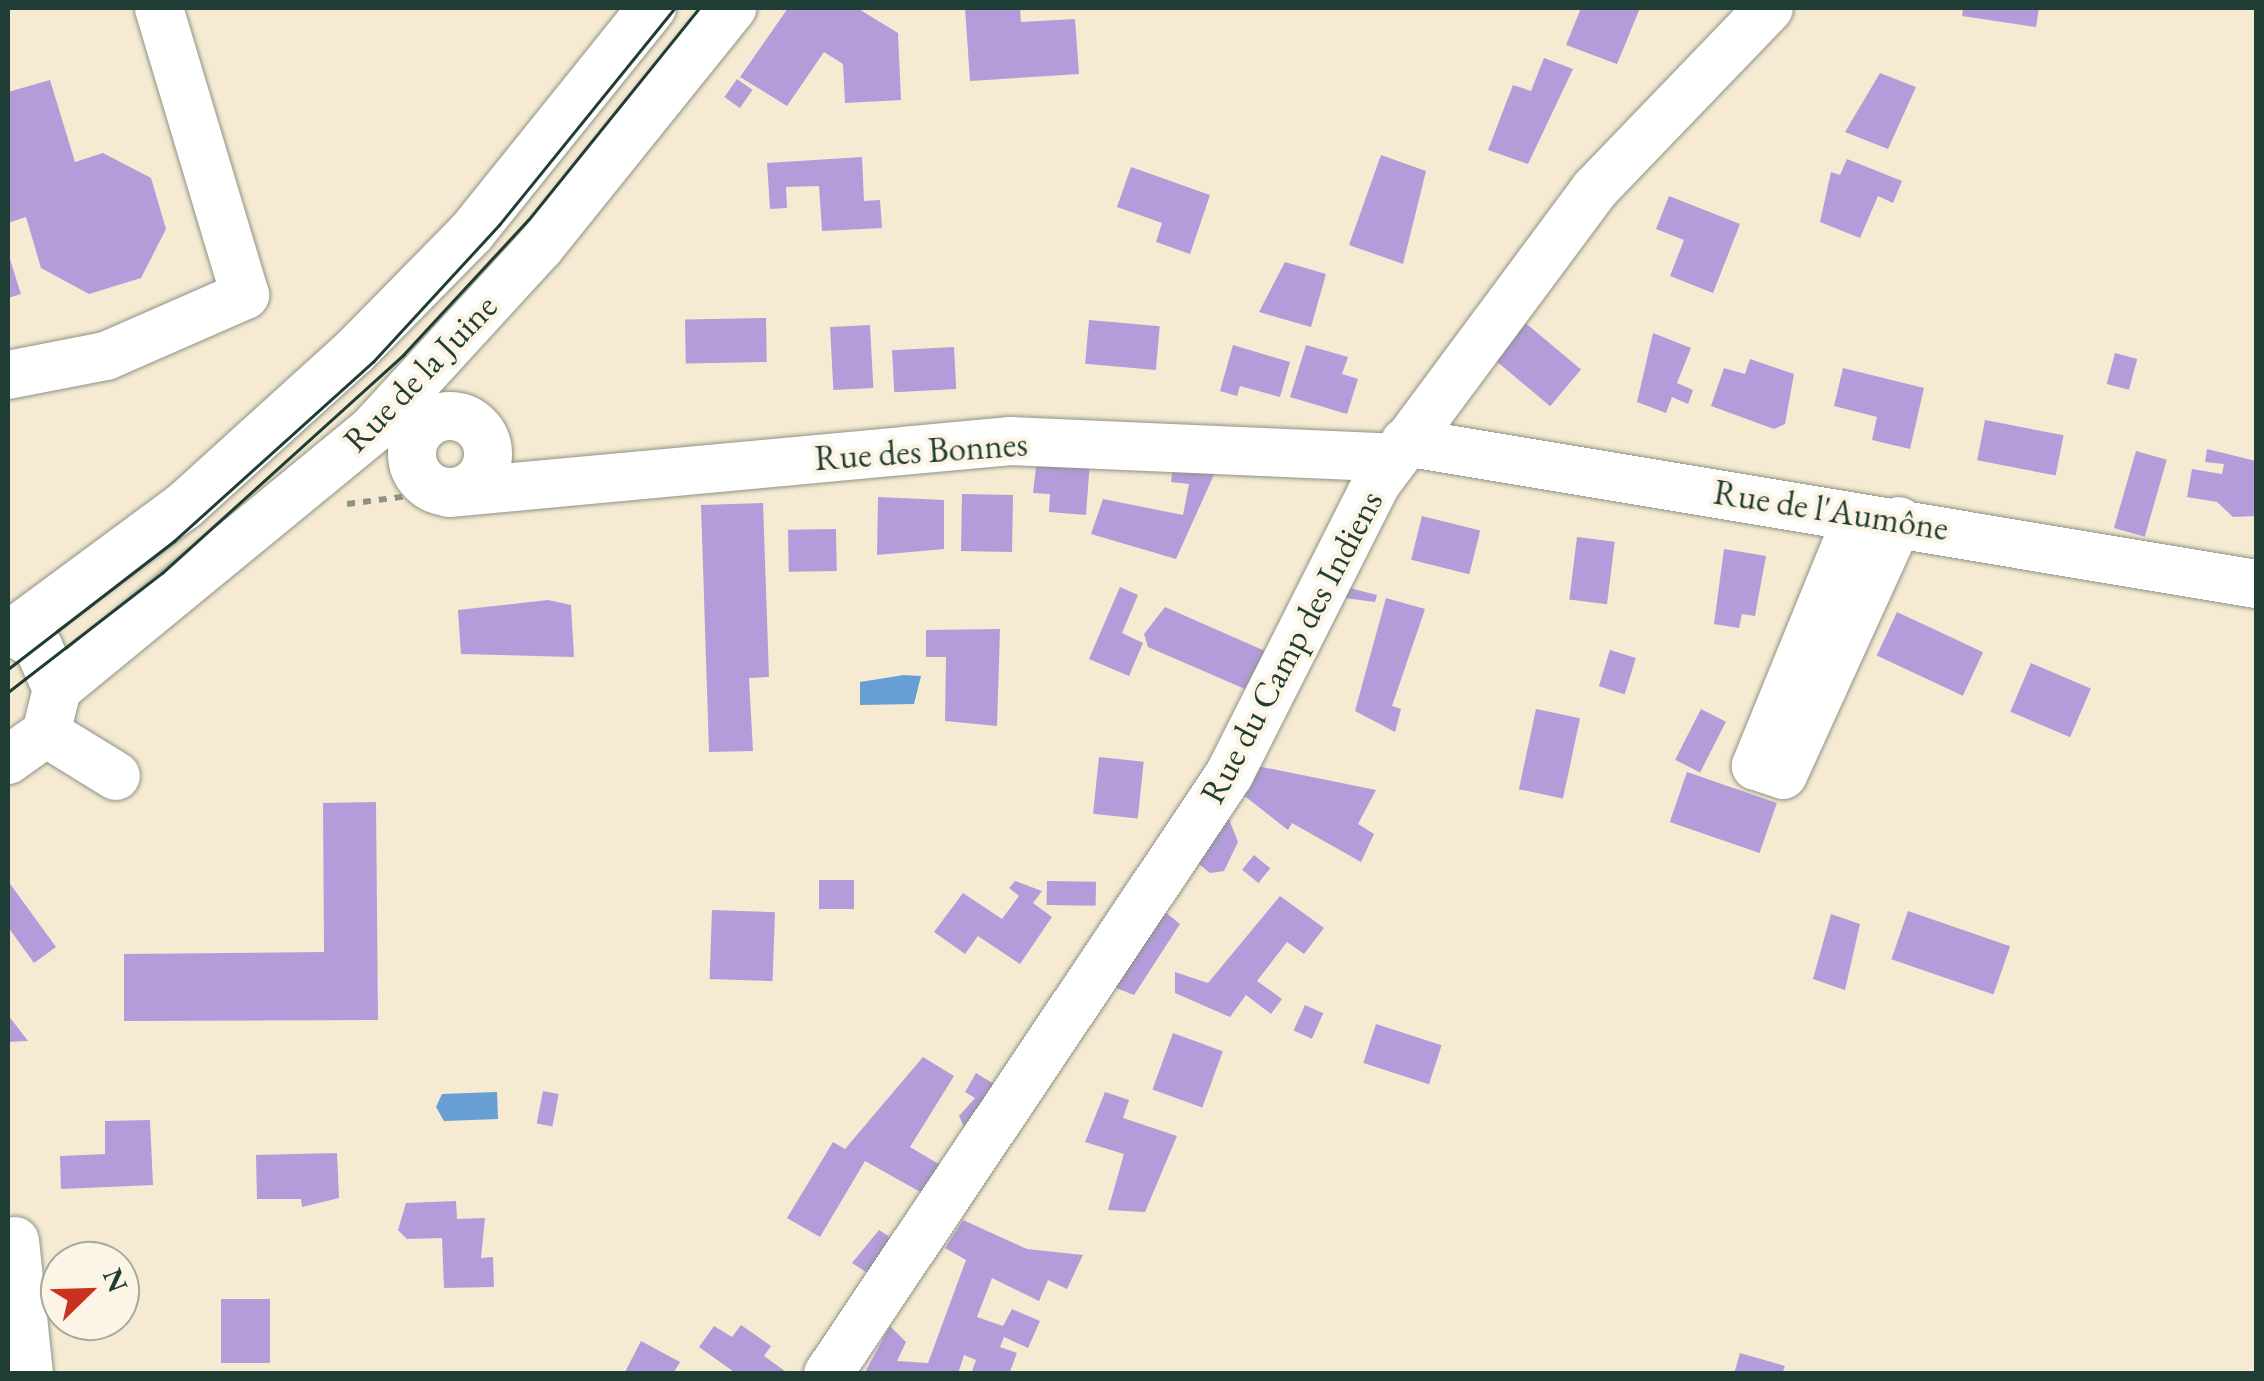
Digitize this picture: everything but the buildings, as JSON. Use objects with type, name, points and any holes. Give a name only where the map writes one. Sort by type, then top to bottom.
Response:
[{"type":"street","points":[[8,375],[106,356],[245,295],[159,8]]},
{"type":"street","name":"Rue de la Juine","points":[[52,711],[38,646],[11,630],[184,506],[355,350],[471,233],[652,8]]},
{"type":"street","name":"Rue de la Juine","points":[[8,760],[52,711],[372,428],[540,247],[732,8]]},
{"type":"street","name":"Rue du Camp des Indiens","points":[[828,1374],[1229,775],[1400,450],[1594,190],[1769,8]]},
{"type":"street","name":"Rue des Bonnes","points":[[442,491],[1010,441],[1400,450]]},
{"type":"street","name":"Rue de l'Aumône","points":[[1400,450],[1878,520],[2256,584]]},
{"type":"street","points":[[52,711],[116,776]]},
{"type":"street","points":[[16,1241],[28,1374]]},
{"type":"path","points":[[298,494],[310,508],[442,491]]},
{"type":"water","points":[[921,676],[914,704],[860,705],[860,682]]},
{"type":"water","points":[[497,1092],[498,1119],[444,1121],[436,1107],[442,1094]]},
{"type":"tram line","points":[[8,669],[174,541],[373,362],[499,225],[675,8]]},
{"type":"tram line","points":[[8,692],[162,573],[403,355],[529,219],[699,8]]}]
